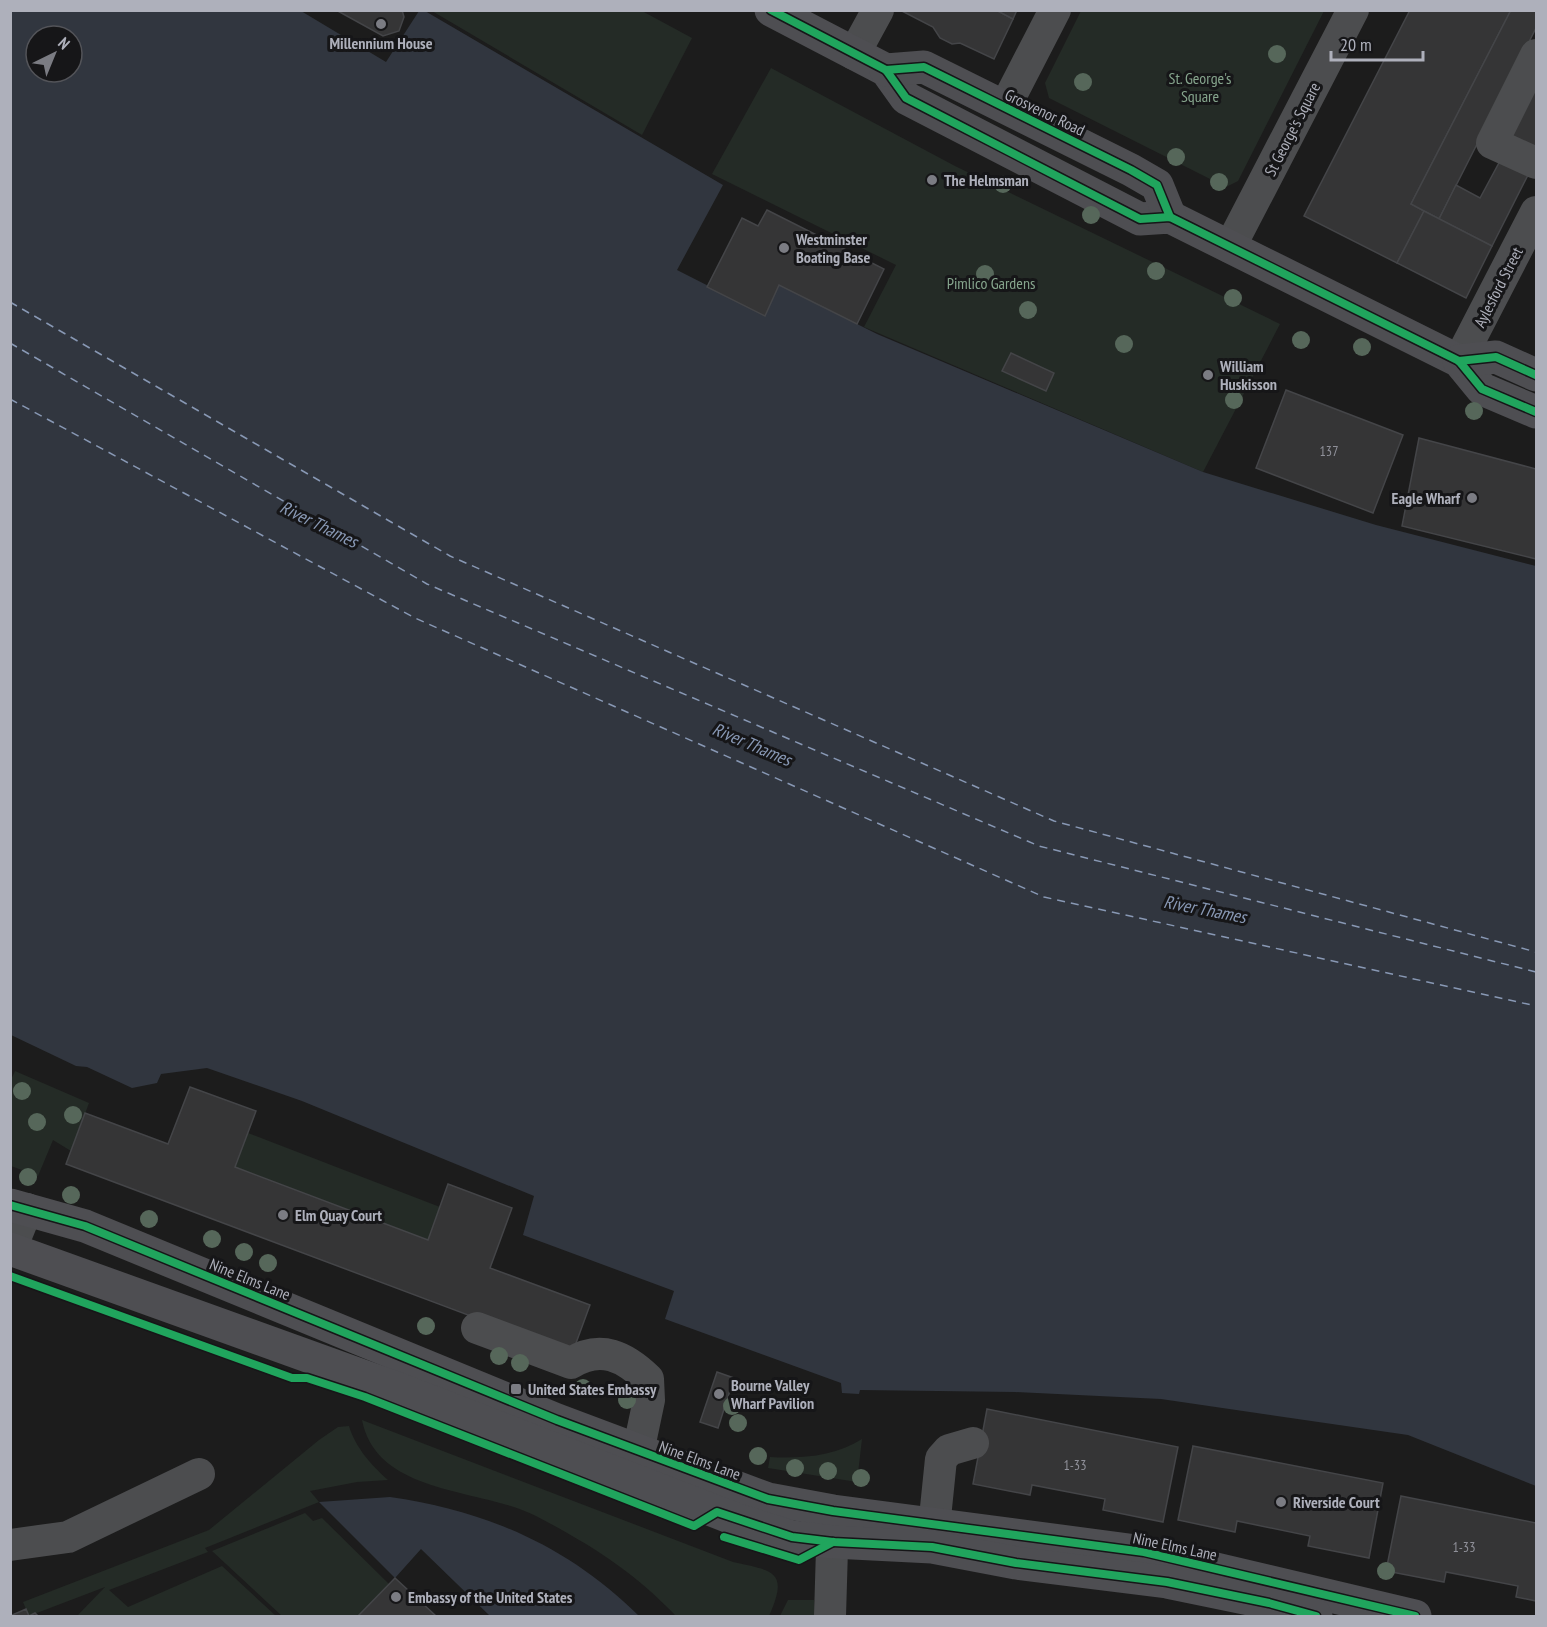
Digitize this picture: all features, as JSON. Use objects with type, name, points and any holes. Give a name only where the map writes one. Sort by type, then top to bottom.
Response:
[{"type":"highway","points":[[771,10],[886,70],[906,98],[1140,219],[1170,217],[1459,361],[1482,389],[1536,412]]},
{"type":"highway","name":"Grosvenor Road","points":[[886,70],[924,67],[1157,185],[1170,217]]},
{"type":"highway","points":[[1459,361],[1496,357],[1536,375]]},
{"type":"highway","name":"Nine Elms Lane","points":[[19,1207],[85,1226],[635,1465],[735,1520],[792,1537],[833,1526],[1144,1552],[1415,1617]]},
{"type":"highway","name":"Nine Elms Lane","points":[[11,1250],[399,1389],[635,1465]]},
{"type":"highway","name":"Nine Elms Lane","points":[[933,1536],[1016,1563],[1167,1582],[1269,1603],[1316,1617]]},
{"type":"street","points":[[854,54],[878,10]]},
{"type":"street","points":[[1005,107],[1055,10]]},
{"type":"street","name":"St George's Square","points":[[1230,247],[1353,10]]},
{"type":"street","points":[[1536,55],[1492,143],[1536,163]]},
{"type":"street","name":"Aylesford Street","points":[[1459,361],[1536,212]]},
{"type":"street","points":[[11,1250],[19,1207]]},
{"type":"street","points":[[477,1328],[572,1363],[586,1354],[614,1356],[632,1364],[648,1379],[650,1386],[648,1409],[635,1465]]},
{"type":"street","points":[[933,1536],[928,1458],[973,1443]]},
{"type":"street","points":[[10,1545],[68,1537],[199,1474]]},
{"type":"street","points":[[830,1617],[833,1526]]},
{"type":"green space","name":"St. George's Square","points":[[1081,10],[1324,11],[1238,181],[1226,187],[1049,98],[1045,83]]},
{"type":"green space","points":[[432,11],[642,11],[692,38],[642,135]]},
{"type":"green space","name":"Pimlico Gardens","points":[[771,68],[955,166],[1280,324],[1203,472],[864,327],[896,265],[712,174]]},
{"type":"green space","points":[[15,1071],[89,1103],[71,1151],[53,1140],[38,1176],[11,1166],[10,1082]]},
{"type":"green space","points":[[248,1133],[440,1207],[428,1240],[235,1167]]},
{"type":"green space","points":[[362,1420],[733,1562],[768,1571],[774,1576],[778,1590],[769,1616],[676,1616],[644,1585],[611,1560],[536,1516],[514,1507],[434,1486],[409,1476],[388,1463],[372,1445]]},
{"type":"green space","points":[[349,1426],[365,1456],[388,1480],[357,1482],[310,1491],[319,1502],[205,1548],[208,1552],[109,1590],[128,1607],[222,1566],[276,1616],[77,1616],[105,1587],[29,1616],[23,1602],[209,1530],[319,1440],[338,1427]]},
{"type":"green space","points":[[862,1439],[857,1482],[768,1468],[770,1457],[830,1453]]},
{"type":"green space","points":[[305,1513],[313,1521],[322,1518],[389,1584],[358,1616],[282,1616],[212,1551]]},
{"type":"green space","points":[[788,1600],[814,1600],[815,1616],[780,1616]]},
{"type":"water","name":"River Thames","points":[[11,11],[301,11],[386,62],[419,11],[425,11],[723,185],[677,270],[742,303],[779,285],[877,334],[1203,472],[1376,525],[1536,566],[1536,1486],[1408,1435],[1161,1399],[1015,1392],[860,1390],[859,1394],[842,1393],[841,1383],[665,1319],[674,1291],[523,1235],[534,1196],[302,1101],[207,1068],[161,1074],[157,1083],[132,1088],[87,1067],[76,1066],[11,1035]]},
{"type":"water","points":[[390,1497],[460,1512],[525,1536],[584,1570],[639,1616],[490,1616],[421,1549],[395,1578],[319,1502]]},
{"type":"building","name":"Millennium House","points":[[336,10],[402,10],[404,17],[399,31],[383,36]]},
{"type":"building","points":[[900,10],[996,10],[1013,19],[994,59],[960,43],[952,44],[940,38],[933,27]]},
{"type":"building","points":[[996,10],[1017,10],[1013,19]]},
{"type":"building","points":[[1410,10],[1511,10],[1411,204],[1424,211],[1397,263],[1304,216]]},
{"type":"building","points":[[1511,10],[1536,10],[1536,28],[1439,219],[1411,204]]},
{"type":"building","points":[[1536,82],[1536,150],[1509,136]]},
{"type":"building","points":[[1500,161],[1528,175],[1492,246],[1439,219],[1456,185],[1480,198]]},
{"type":"building","name":"Westminster Boating Base","points":[[767,210],[884,269],[857,324],[779,285],[765,316],[707,287],[742,218],[758,226]]},
{"type":"building","points":[[1424,211],[1492,246],[1466,298],[1397,263]]},
{"type":"building","points":[[1011,353],[1054,373],[1046,391],[1002,371]]},
{"type":"building","points":[[1286,390],[1403,435],[1373,513],[1256,468]]},
{"type":"building","name":"Eagle Wharf","points":[[1419,438],[1536,469],[1536,559],[1402,526]]},
{"type":"building","name":"Elm Quay Court","points":[[190,1087],[256,1111],[235,1167],[428,1240],[448,1184],[512,1208],[490,1268],[590,1305],[572,1354],[66,1164],[85,1113],[168,1144]]},
{"type":"building","name":"Bourne Valley Wharf Pavilion","points":[[717,1372],[734,1378],[718,1428],[700,1422]]},
{"type":"building","points":[[987,1409],[1178,1447],[1163,1522],[1103,1510],[1105,1499],[1032,1485],[1030,1495],[973,1484]]},
{"type":"building","name":"Riverside Court","points":[[1193,1446],[1383,1483],[1369,1558],[1308,1546],[1310,1536],[1237,1521],[1235,1532],[1178,1520]]},
{"type":"building","name":"Riverside Court","points":[[1401,1496],[1536,1523],[1536,1601],[1516,1597],[1518,1586],[1446,1572],[1444,1582],[1386,1571]]},
{"type":"building","name":"Embassy of the United States","points":[[395,1578],[436,1616],[358,1616]]},
{"type":"building","points":[[26,1609],[29,1616],[10,1616]]},
{"type":"ferry route","points":[[10,302],[450,556],[1054,821],[1536,952]]},
{"type":"ferry route","points":[[10,343],[427,584],[1039,846],[1536,972]]},
{"type":"ferry route","points":[[10,399],[415,618],[1044,897],[1536,1006]]},
{"type":"cycle path","points":[[771,10],[886,70],[906,98],[1140,219],[1170,217],[1459,361],[1482,389],[1536,412]]},
{"type":"cycle path","points":[[886,70],[924,67],[1131,170],[1157,185],[1170,217]]},
{"type":"cycle path","points":[[1459,361],[1496,357],[1536,375]]},
{"type":"cycle path","points":[[10,1205],[85,1226],[557,1420],[768,1499],[833,1511],[1144,1552],[1415,1616]]},
{"type":"cycle path","points":[[10,1276],[292,1378],[307,1378],[365,1397],[694,1526],[717,1512],[792,1537],[833,1542],[932,1547],[1016,1563],[1167,1582],[1269,1603],[1316,1616]]},
{"type":"cycle path","points":[[724,1537],[799,1560],[833,1542]]},
{"type":"place","name":"Millennium House","points":[[381,24]]},
{"type":"place","name":"The Helmsman","points":[[932,180]]},
{"type":"place","name":"Westminster Boating Base","points":[[784,248]]},
{"type":"place","name":"William Huskisson","points":[[1208,375]]},
{"type":"place","name":"Eagle Wharf","points":[[1472,498]]},
{"type":"place","name":"Elm Quay Court","points":[[283,1215]]},
{"type":"place","name":"United States Embassy","points":[[516,1389]]},
{"type":"place","name":"Bourne Valley Wharf Pavilion","points":[[719,1394]]},
{"type":"place","name":"Riverside Court","points":[[1281,1502]]},
{"type":"place","name":"Embassy of the United States","points":[[396,1597]]}]
